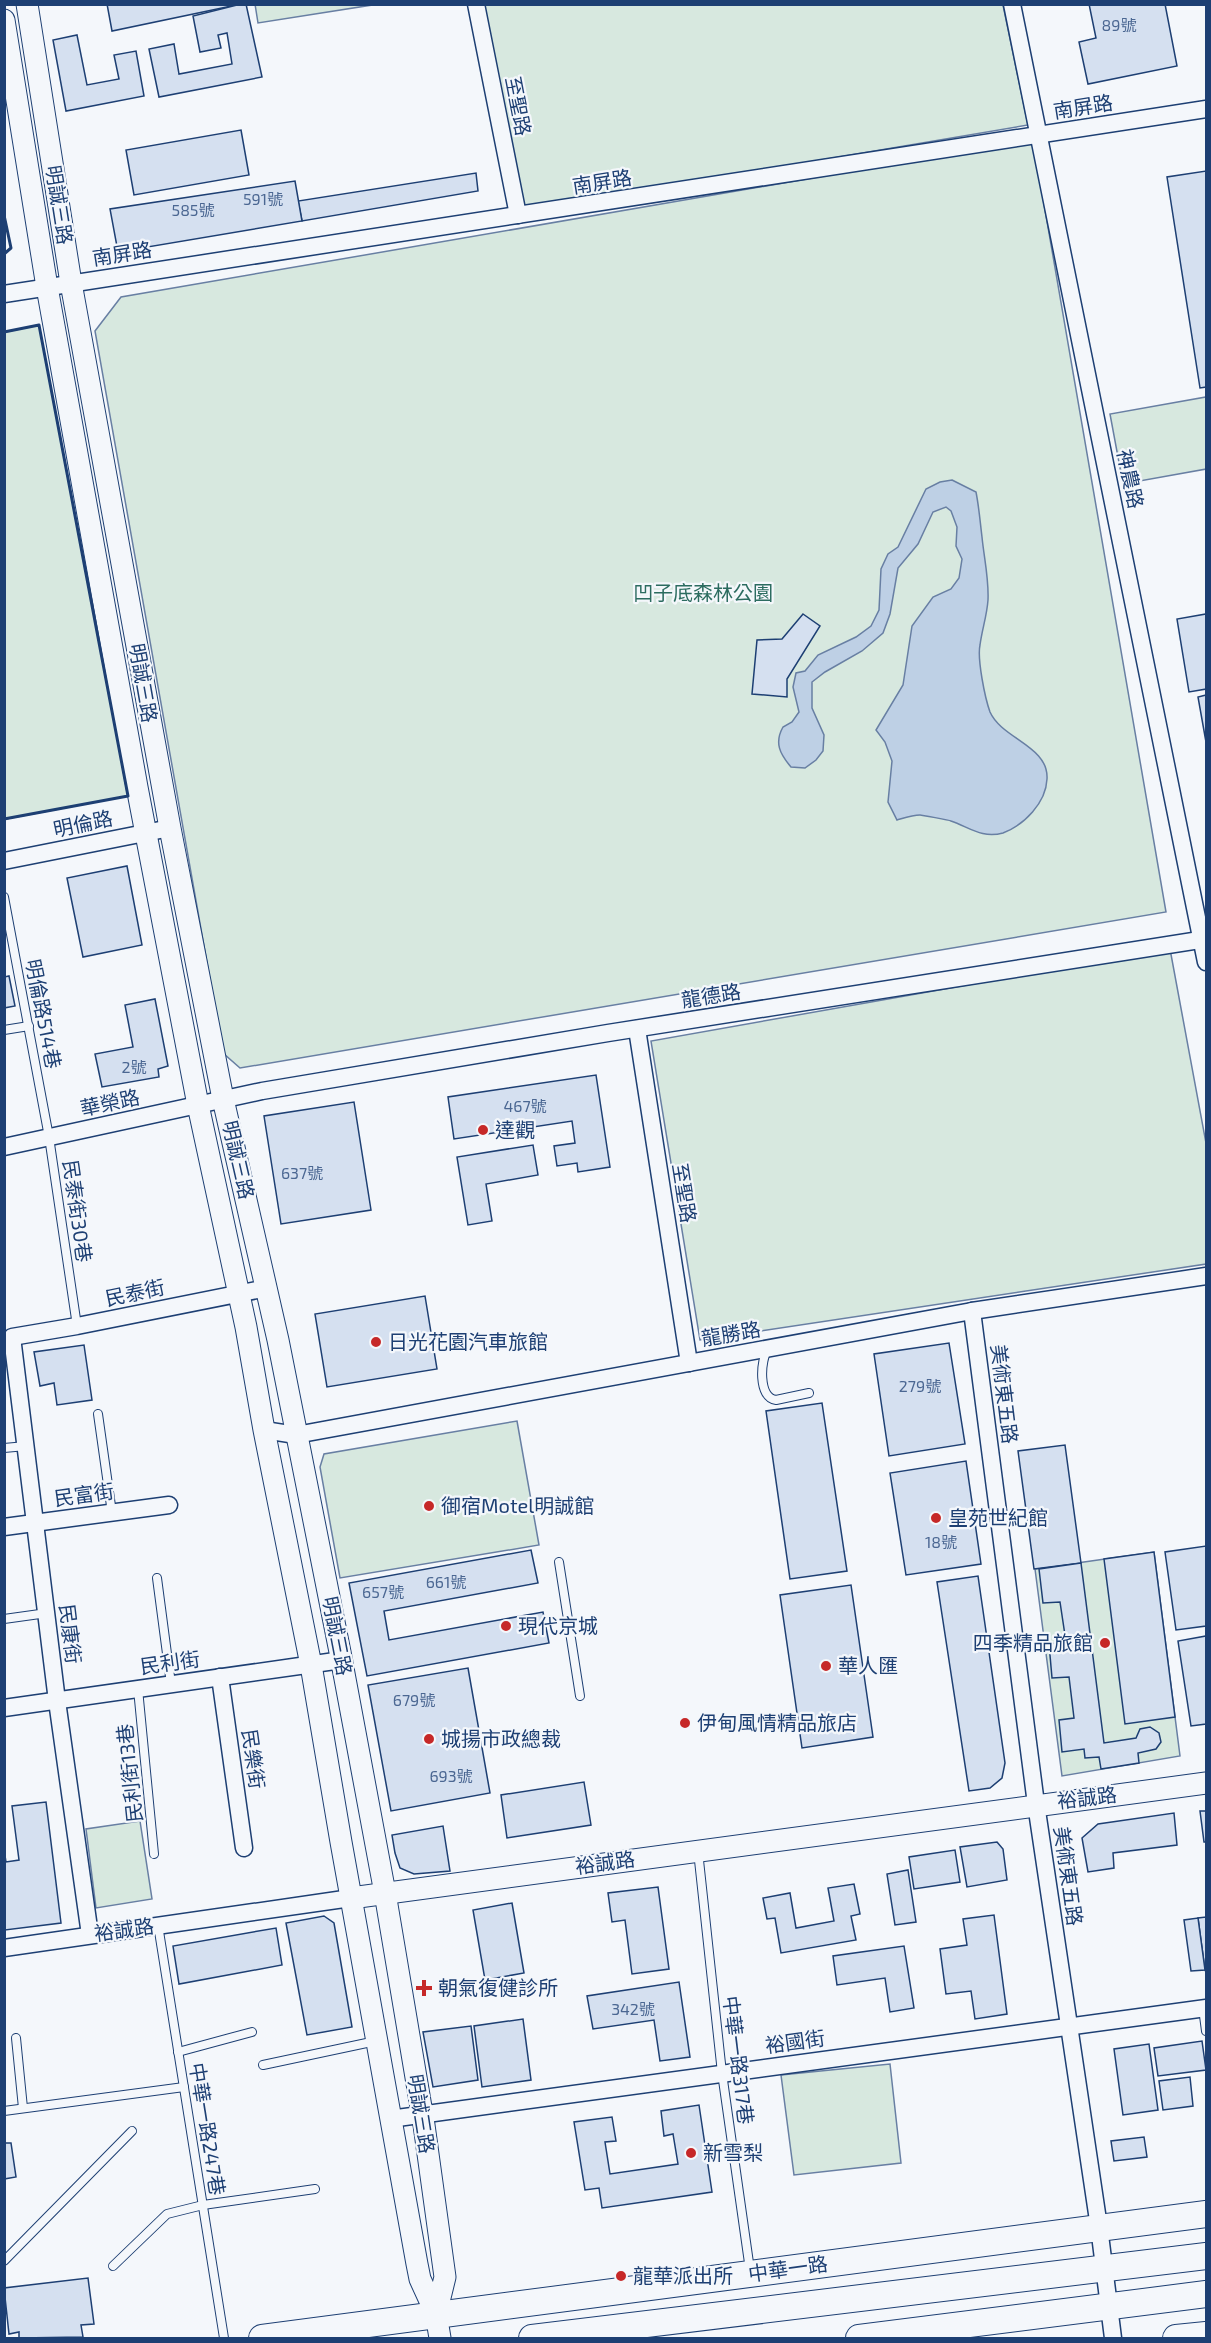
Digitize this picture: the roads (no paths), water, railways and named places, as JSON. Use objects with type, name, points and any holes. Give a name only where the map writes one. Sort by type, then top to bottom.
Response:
[{"type":"main road","name":"中華一路","points":[[262,2338],[438,2326],[751,2274],[1206,2214]]},
{"type":"main road","name":"中華一路","points":[[532,2338],[1206,2256]]},
{"type":"main road","points":[[859,2338],[1206,2294]]},
{"type":"main road","points":[[1176,2338],[1206,2335]]},
{"type":"street","name":"明誠三路","points":[[27,4],[71,283],[170,828],[223,1099],[267,1288],[342,1660],[385,1893],[422,2115],[445,2277],[438,2326]]},
{"type":"street","name":"至聖路","points":[[476,4],[518,215]]},
{"type":"street","name":"神農路","points":[[1012,4],[1205,940],[1206,962]]},
{"type":"street","name":"明誠三路","points":[[4,20],[47,287],[146,832],[198,1105],[238,1293],[311,1665],[420,2279],[438,2326]]},
{"type":"street","name":"南屏路","points":[[4,294],[1206,109]]},
{"type":"street","points":[[67,394],[90,389]]},
{"type":"street","name":"明倫路","points":[[4,861],[170,828]]},
{"type":"street","name":"龍德路","points":[[223,1099],[638,1029],[1205,940]]},
{"type":"street","name":"至聖路","points":[[638,1029],[689,1363]]},
{"type":"street","name":"華榮路","points":[[4,1147],[223,1099]]},
{"type":"street","name":"龍勝路","points":[[264,1430],[296,1435],[972,1311],[1206,1276]]},
{"type":"street","name":"民泰街","points":[[12,1337],[267,1288]]},
{"type":"street","name":"美術東五路","points":[[972,1311],[1036,1804],[1099,2227],[1113,2338]]},
{"type":"street","name":"民康街","points":[[12,1337],[10,1362],[26,1446],[57,1701],[90,1935]]},
{"type":"street","name":"民富街","points":[[4,1527],[170,1505]]},
{"type":"street","name":"民利街","points":[[4,1708],[342,1660]]},
{"type":"street","name":"民樂街","points":[[220,1677],[244,1848]]},
{"type":"street","name":"裕誠路","points":[[4,1947],[698,1850],[1206,1783]]},
{"type":"street","name":"裕國街","points":[[390,2119],[1205,2008]]},
{"type":"lane","name":"明倫路514巷","points":[[4,897],[49,1137]]},
{"type":"lane","points":[[4,1030],[29,1026]]},
{"type":"lane","name":"民泰街30巷","points":[[49,1137],[77,1326]]},
{"type":"lane","points":[[769,1348],[762,1362],[765,1393],[771,1399],[776,1400],[810,1394]]},
{"type":"lane","points":[[98,1414],[112,1513]]},
{"type":"lane","points":[[4,1448],[26,1446]]},
{"type":"lane","points":[[559,1562],[580,1696]]},
{"type":"lane","points":[[157,1578],[171,1684]]},
{"type":"lane","points":[[4,1619],[46,1613]]},
{"type":"lane","name":"民利街13巷","points":[[138,1689],[154,1854]]},
{"type":"lane","name":"中華一路317巷","points":[[698,1850],[722,2073],[751,2274]]},
{"type":"lane","name":"中華一路247巷","points":[[158,1925],[224,2338]]},
{"type":"lane","points":[[1205,2008],[1206,2031]]},
{"type":"lane","points":[[178,2052],[252,2032]]},
{"type":"lane","points":[[16,2038],[23,2108]]},
{"type":"lane","points":[[263,2065],[376,2041]]},
{"type":"lane","points":[[4,2111],[184,2087]]},
{"type":"lane","points":[[4,2261],[132,2131]]},
{"type":"lane","points":[[113,2266],[167,2214],[203,2205],[315,2189]]},
{"type":"water","points":[[952,480],[976,492],[977,498],[988,592],[987,611],[979,651],[990,712],[1004,729],[1041,758],[1046,768],[1046,788],[1038,805],[1019,825],[1003,833],[976,832],[951,821],[922,815],[897,820],[888,802],[892,761],[885,742],[876,730],[903,685],[912,626],[933,597],[951,589],[959,578],[962,559],[956,546],[957,527],[951,511],[946,507],[933,512],[918,544],[898,568],[890,614],[883,633],[862,651],[812,682],[812,708],[824,735],[823,751],[805,768],[791,767],[781,753],[779,743],[783,727],[792,722],[799,712],[793,687],[796,673],[805,671],[818,655],[856,637],[871,626],[879,610],[881,569],[888,554],[898,547],[926,489],[940,482]]},
{"type":"place","name":"達觀","points":[[483,1130]]},
{"type":"place","name":"日光花園汽車旅館","points":[[376,1342]]},
{"type":"place","name":"御宿Motel明誠館","points":[[429,1506]]},
{"type":"place","name":"皇苑世紀館","points":[[936,1518]]},
{"type":"place","name":"現代京城","points":[[506,1626]]},
{"type":"place","name":"四季精品旅館","points":[[1105,1643]]},
{"type":"place","name":"華人匯","points":[[826,1666]]},
{"type":"place","name":"伊甸風情精品旅店","points":[[685,1723]]},
{"type":"place","name":"城揚市政總裁","points":[[429,1739]]},
{"type":"place","name":"朝氣復健診所","points":[[424,1988]]},
{"type":"place","name":"新雪梨","points":[[691,2153]]},
{"type":"place","name":"龍華派出所","points":[[621,2276]]},
{"type":"park label","name":"凹子底森林公園","points":[[703,593]]}]
